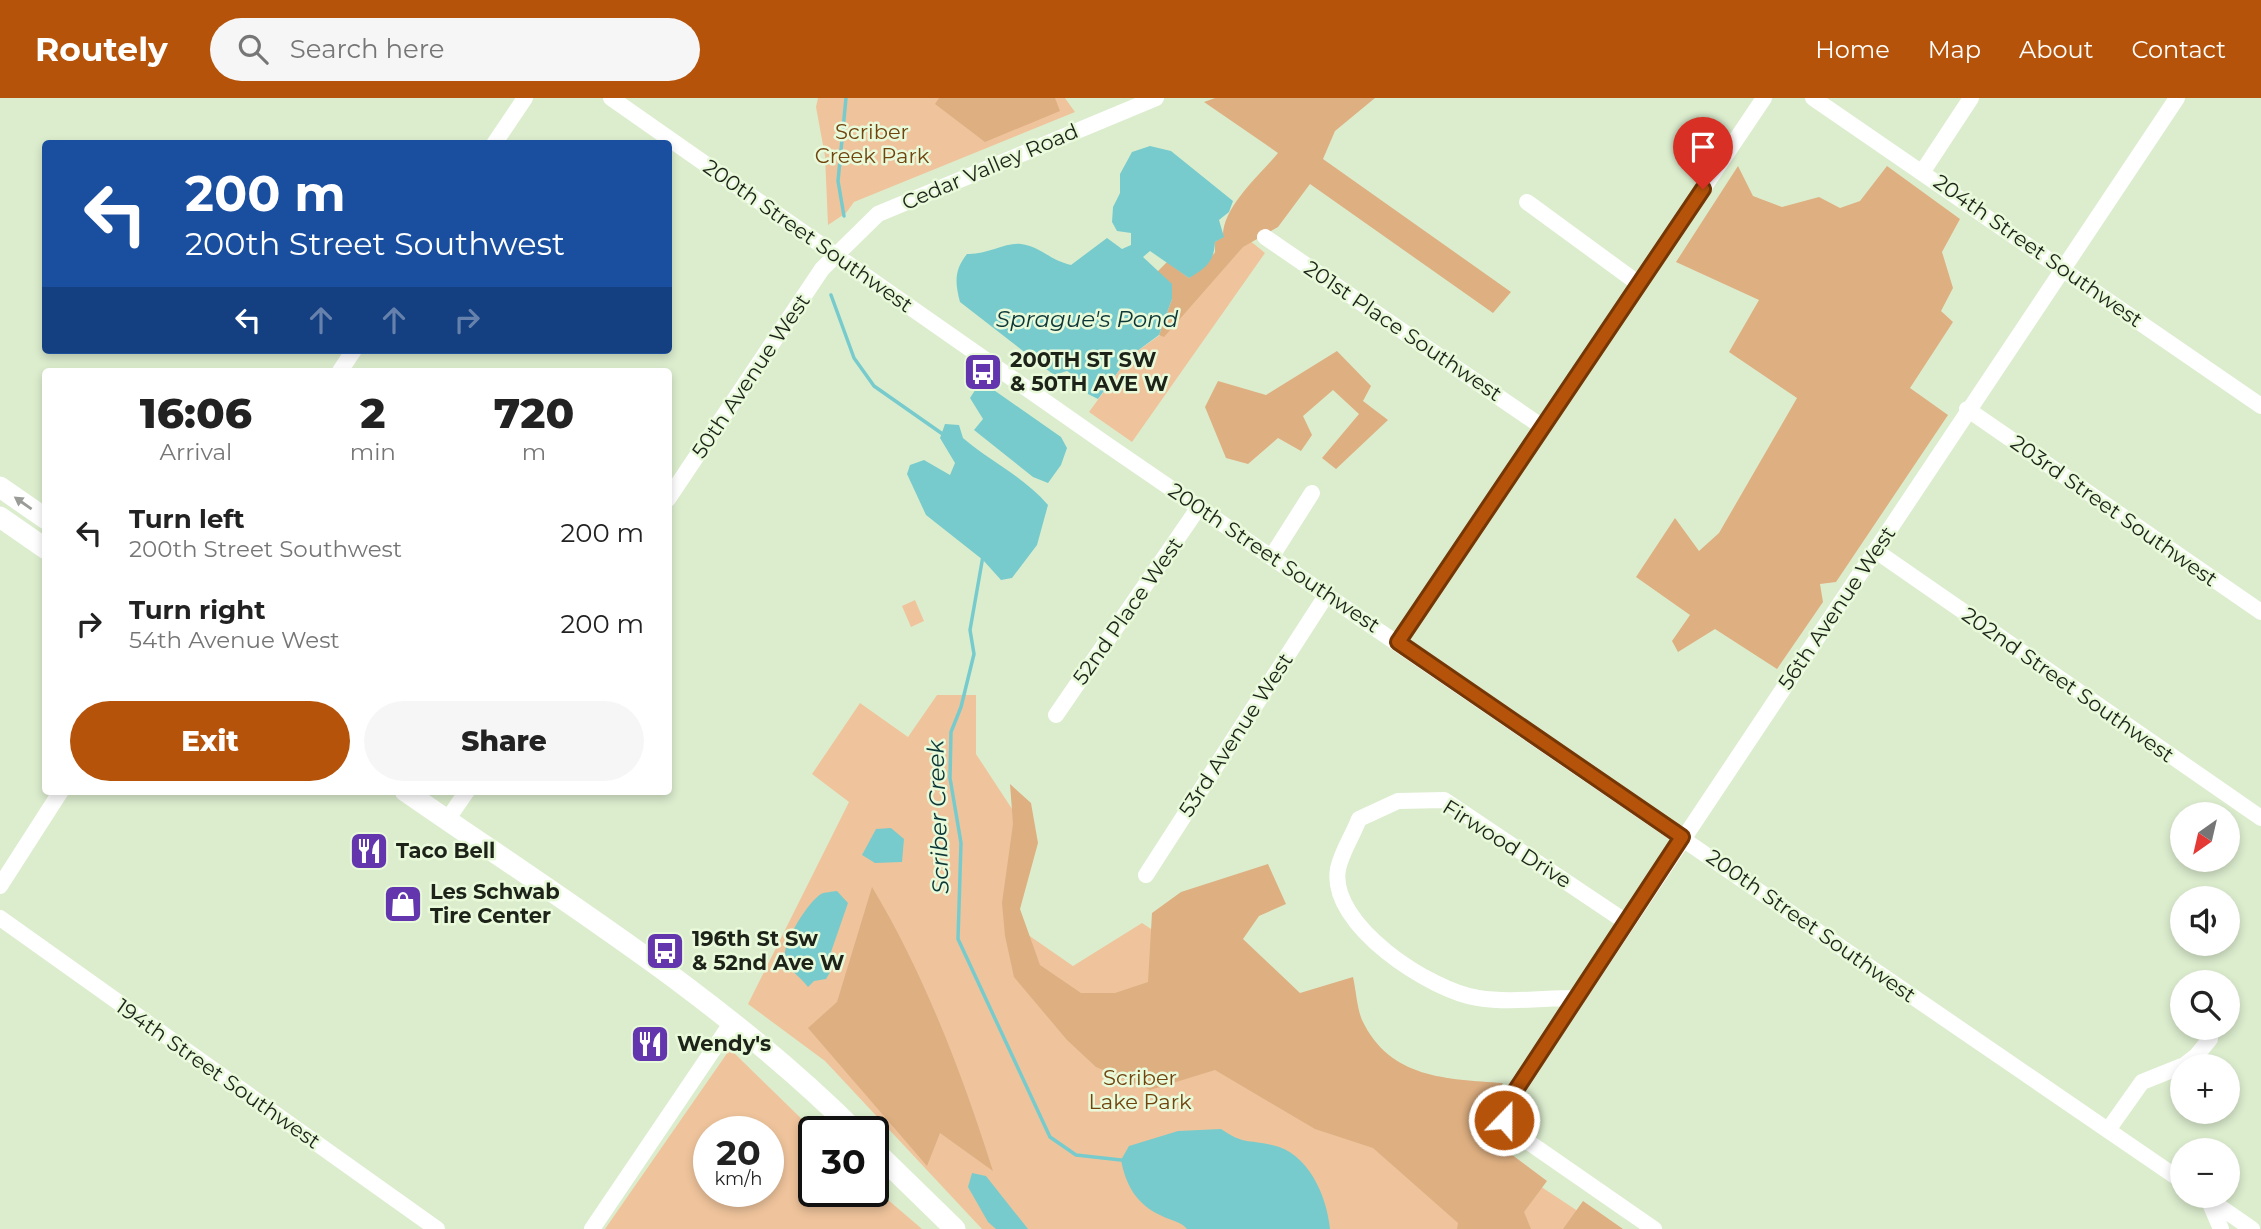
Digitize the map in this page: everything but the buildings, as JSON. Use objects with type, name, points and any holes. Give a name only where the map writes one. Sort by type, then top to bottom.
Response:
[{"type":"main road","points":[[0,487],[42,516]]},
{"type":"main road","points":[[0,517],[42,546]]},
{"type":"main road","points":[[411,795],[732,1022],[795,1073],[839,1116]]},
{"type":"main road","points":[[889,1165],[955,1229]]},
{"type":"street","points":[[497,140],[524,98]]},
{"type":"street","name":"200th Street Southwest","points":[[611,98],[671,140]]},
{"type":"street","name":"Cedar Valley Road","points":[[836,255],[878,214],[1156,98]]},
{"type":"street","points":[[1398,642],[1541,426],[1765,98]]},
{"type":"street","name":"204th Street Southwest","points":[[1813,98],[1923,171],[2063,271],[2261,406]]},
{"type":"street","points":[[1923,171],[1971,98]]},
{"type":"street","name":"56th Avenue West","points":[[1654,1229],[1514,1132],[1504,1120],[1506,1105],[1682,837],[2177,98]]},
{"type":"street","name":"200th Street Southwest","points":[[672,141],[1199,507],[2170,1173]]},
{"type":"street","points":[[1527,202],[1558,228],[1639,284]]},
{"type":"street","name":"201st Place Southwest","points":[[1265,237],[1541,426]]},
{"type":"street","name":"50th Avenue West","points":[[672,493],[822,269],[836,255]]},
{"type":"street","name":"203rd Street Southwest","points":[[1968,409],[2261,612]]},
{"type":"street","points":[[1272,556],[1312,493]]},
{"type":"street","name":"52nd Place West","points":[[1056,715],[1199,507]]},
{"type":"street","name":"202nd Street Southwest","points":[[1876,551],[2261,818]]},
{"type":"street","name":"53rd Avenue West","points":[[1146,875],[1327,594]]},
{"type":"street","points":[[0,886],[58,795]]},
{"type":"street","points":[[447,820],[464,795]]},
{"type":"street","name":"Firwood Drive","points":[[1575,998],[1478,998],[1431,982],[1373,942],[1342,900],[1338,870],[1359,819],[1398,801],[1444,800],[1626,922]]},
{"type":"street","name":"194th Street Southwest","points":[[0,918],[437,1229]]},
{"type":"street","points":[[592,1229],[732,1022]]},
{"type":"street","points":[[2198,1054],[2210,1040]]},
{"type":"street","points":[[2108,1130],[2142,1082],[2170,1071]]},
{"type":"street","points":[[2210,1208],[2221,1229]]},
{"type":"street","points":[[2221,1208],[2251,1229],[2261,1219]]},
{"type":"green space","name":"Scriber Creek Park","points":[[818,98],[1065,98],[1075,112],[854,202],[846,213],[828,225],[825,156],[816,107]]},
{"type":"green space","points":[[1232,226],[1265,253],[1132,442],[1089,412],[1129,357],[1160,335]]},
{"type":"green space","points":[[915,600],[924,621],[911,627],[902,606]]},
{"type":"green space","name":"Scriber Lake Park","points":[[937,695],[976,695],[976,754],[1022,824],[1011,923],[1073,966],[1142,923],[1605,1229],[982,1229],[889,1129],[889,1116],[876,1116],[825,1061],[748,1004],[849,802],[812,774],[860,703],[908,737]]},
{"type":"green space","points":[[730,1049],[799,1116],[798,1207],[889,1207],[889,1201],[922,1229],[605,1229]]},
{"type":"shaded area","points":[[939,98],[1055,98],[1060,111],[985,142],[935,104]]},
{"type":"shaded area","points":[[1215,98],[1375,98],[1335,131],[1323,159],[1511,292],[1493,313],[1310,184],[1278,227],[1243,247],[1164,337],[1159,335],[1172,299],[1157,272],[1167,262],[1189,278],[1215,253],[1215,242],[1223,237],[1224,226],[1235,203],[1278,153],[1204,102]]},
{"type":"shaded area","points":[[1738,166],[1753,196],[1782,207],[1819,197],[1840,208],[1860,201],[1887,166],[1960,219],[1942,252],[1953,288],[1941,311],[1953,322],[1910,388],[1948,415],[1836,582],[1820,584],[1823,602],[1777,669],[1715,629],[1678,652],[1672,641],[1690,615],[1636,577],[1675,518],[1699,551],[1719,533],[1797,398],[1729,352],[1759,300],[1676,262]]},
{"type":"shaded area","points":[[1337,351],[1371,386],[1363,401],[1388,420],[1336,469],[1322,458],[1359,414],[1333,390],[1303,416],[1312,435],[1301,451],[1278,438],[1248,464],[1226,458],[1205,407],[1218,381],[1266,395]]},
{"type":"shaded area","points":[[1010,784],[1031,803],[1038,843],[1020,909],[1040,965],[1081,993],[1115,993],[1148,982],[1152,913],[1181,892],[1268,864],[1286,904],[1259,916],[1243,939],[1300,993],[1353,977],[1362,1020],[1388,1054],[1404,1065],[1441,1077],[1503,1083],[1476,1128],[1547,1181],[1524,1212],[1531,1229],[1457,1229],[1458,1223],[1373,1148],[1315,1129],[1215,1070],[1150,1090],[1096,1067],[1067,1040],[1014,977],[1005,936],[1002,903],[1013,824]]},
{"type":"shaded area","points":[[872,887],[909,954],[941,1026],[993,1171],[940,1133],[927,1166],[889,1122],[889,1116],[884,1116],[808,1028],[837,1002]]},
{"type":"shaded area","points":[[1583,1201],[1623,1229],[1563,1229]]},
{"type":"water","name":"Sprague's Pond","points":[[1150,146],[1171,151],[1233,201],[1229,212],[1219,220],[1224,237],[1215,242],[1211,260],[1189,278],[1150,251],[1143,257],[1172,284],[1172,299],[1159,335],[1129,357],[1098,399],[1088,394],[1086,384],[1067,371],[1054,375],[960,302],[958,271],[967,254],[1015,244],[1034,247],[1071,265],[1107,238],[1122,249],[1131,245],[1131,233],[1117,231],[1112,222],[1113,207],[1120,193],[1120,174],[1132,152]]},
{"type":"water","points":[[981,381],[1061,437],[1067,448],[1061,465],[1048,483],[1033,477],[974,430],[983,419],[970,398]]},
{"type":"water","points":[[945,424],[959,425],[963,438],[1018,477],[1048,505],[1037,545],[1012,578],[1001,580],[983,560],[926,515],[907,474],[910,465],[924,460],[950,475],[955,463],[940,438]]},
{"type":"water","points":[[891,828],[904,839],[902,862],[875,863],[862,855],[876,829]]},
{"type":"water","points":[[837,891],[848,903],[831,952],[836,962],[826,979],[814,981],[808,987],[788,965],[785,950],[797,923],[816,898],[821,894]]},
{"type":"water","points":[[1221,1129],[1241,1140],[1272,1145],[1296,1156],[1320,1190],[1330,1229],[1187,1229],[1153,1212],[1134,1194],[1121,1160],[1129,1146],[1178,1131]]},
{"type":"water","points":[[972,1173],[986,1176],[1028,1229],[996,1229],[988,1222],[968,1187]]},
{"type":"waterway","name":"Scriber Creek","points":[[844,216],[838,181],[846,98]]},
{"type":"waterway","name":"Scriber Creek","points":[[831,295],[854,358],[874,386],[944,435]]},
{"type":"waterway","name":"Scriber Creek","points":[[983,556],[970,630],[974,654],[961,707],[951,732],[950,778],[961,843],[958,939],[1050,1137],[1076,1155],[1121,1160]]},
{"type":"place","name":"200TH ST SW & 50TH AVE W","points":[[983,372]]},
{"type":"place","name":"Taco Bell","points":[[369,851]]},
{"type":"place","name":"Les Schwab Tire Center","points":[[403,904]]},
{"type":"place","name":"196th St Sw & 52nd Ave W","points":[[665,951]]},
{"type":"place","name":"Wendy's","points":[[650,1044]]},
{"type":"route","points":[[1504,1120],[1506,1105],[1682,837],[1398,642],[1527,446],[1703,189]]}]
